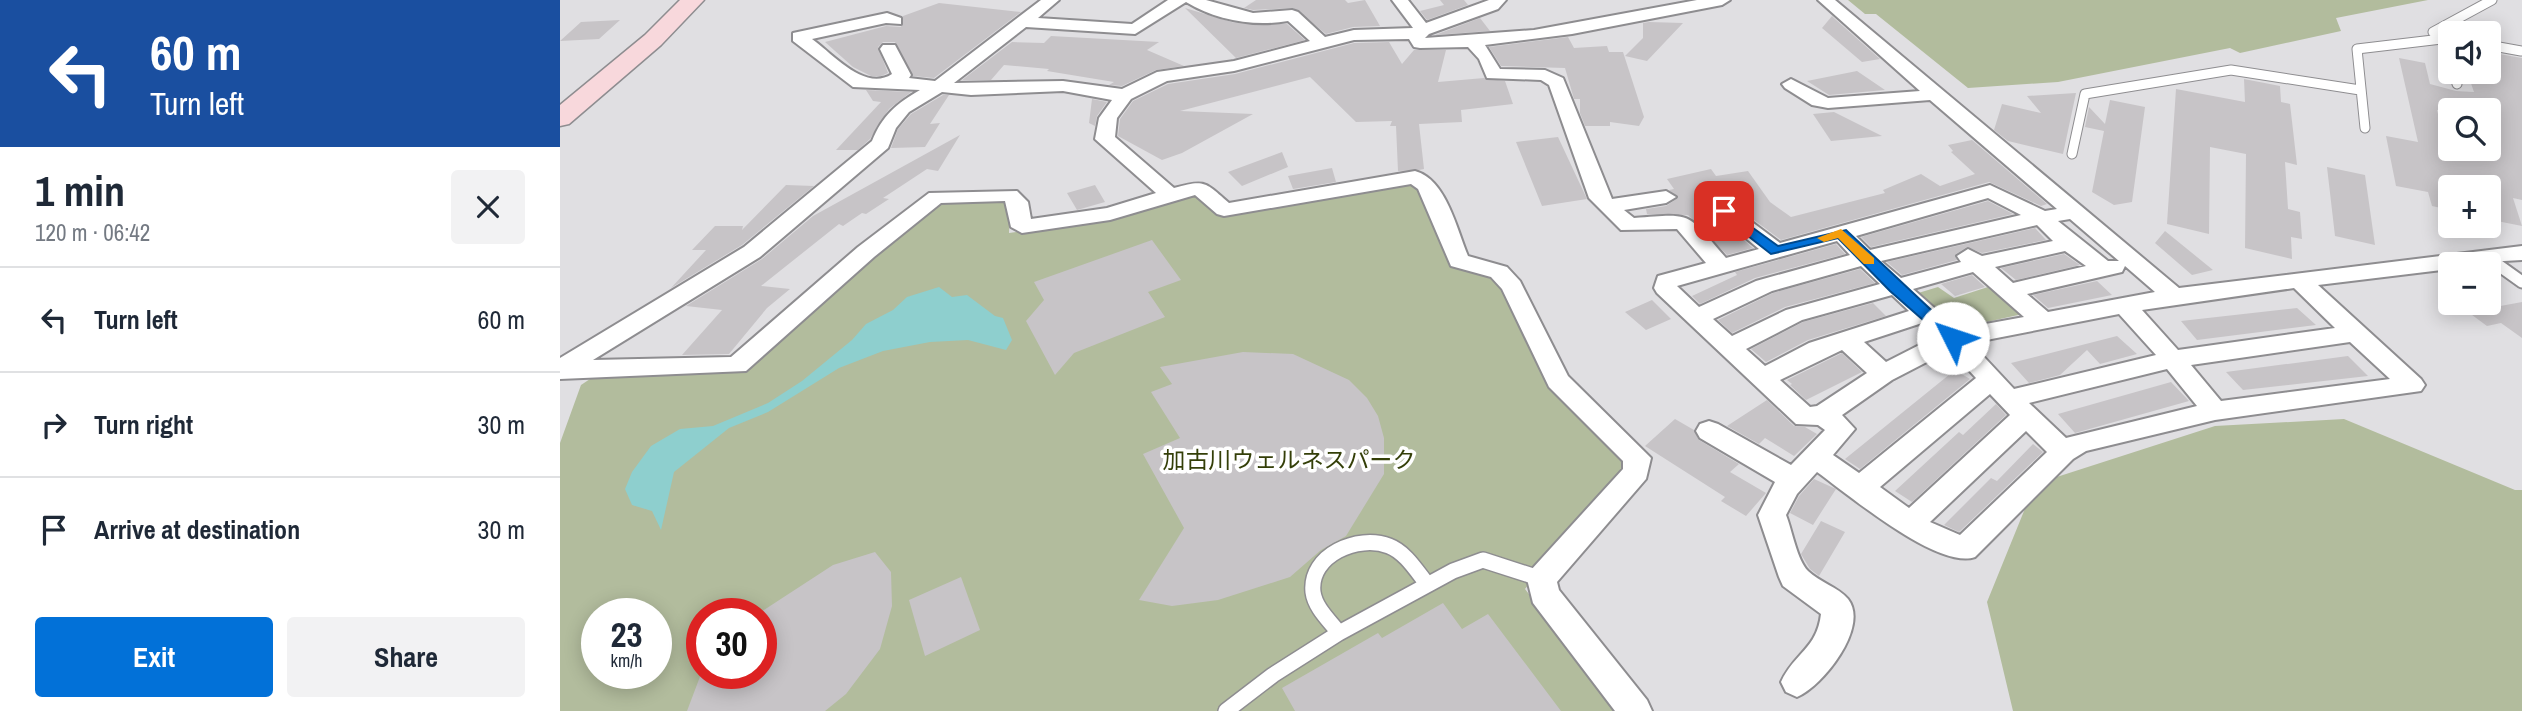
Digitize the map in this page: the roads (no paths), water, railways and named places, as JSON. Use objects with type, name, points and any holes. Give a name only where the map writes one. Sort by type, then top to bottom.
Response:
[{"type":"main road","points":[[560,118],[653,40],[693,0]]},
{"type":"street","points":[[1051,0],[938,87],[902,108],[887,127],[881,144],[752,252],[560,370],[656,365],[737,365],[866,251],[936,197],[1010,195],[1018,202],[1022,227],[1110,214],[1199,187],[1224,210],[1415,177],[1427,186],[1459,261],[1499,272],[1512,286],[1558,381],[1637,458],[1636,472],[1542,579],[1544,594],[1634,711]]},
{"type":"street","points":[[1021,22],[1135,29],[1179,0]]},
{"type":"street","points":[[1192,0],[1239,18],[1272,19],[1292,15],[1320,42]]},
{"type":"street","points":[[1400,0],[1419,32],[1420,43],[1475,44],[1531,37],[1722,0]]},
{"type":"street","points":[[1170,195],[1105,139],[1108,118],[1125,95],[1163,76],[1234,66],[1320,42],[1354,35],[1419,32],[1492,6],[1498,0]]},
{"type":"street","points":[[1826,0],[2174,296]]},
{"type":"street","points":[[895,21],[887,18],[799,37],[859,83],[892,82],[971,90],[1063,86],[1101,94],[1125,95]]},
{"type":"street","points":[[1475,44],[1487,58],[1493,74],[1545,75],[1557,82],[1594,187],[1607,206],[1629,225],[1678,221],[1685,224],[1719,264]]},
{"type":"street","points":[[889,49],[902,75],[892,82]]},
{"type":"street","points":[[1791,84],[1818,101],[1828,103],[1893,100],[1934,94]]},
{"type":"street","points":[[1710,189],[1724,211],[1776,251]]},
{"type":"street","points":[[2104,269],[2069,244],[2041,217],[1990,191],[1776,251],[1719,264],[1666,281],[1665,288],[1805,417],[1824,415],[1883,374],[1953,338],[2174,296],[2438,263]]},
{"type":"street","points":[[1607,206],[1666,197]]},
{"type":"street","points":[[1917,212],[2044,321]]},
{"type":"street","points":[[1697,317],[1764,286],[1945,236],[2076,212]]},
{"type":"street","points":[[1841,233],[1895,287],[1953,338],[2064,452]]},
{"type":"street","points":[[1730,347],[1794,315],[1978,264],[2069,244]]},
{"type":"street","points":[[2501,255],[2522,253]]},
{"type":"street","points":[[2009,291],[2135,263]]},
{"type":"street","points":[[1814,455],[1925,534],[1965,549],[2064,452],[2078,443],[2216,411],[2412,385],[2298,280]]},
{"type":"street","points":[[2124,305],[2216,411]]},
{"type":"street","points":[[1763,378],[1818,349],[1926,314]]},
{"type":"street","points":[[1860,488],[2009,398],[2172,359],[2354,333]]},
{"type":"street","points":[[1847,340],[1883,374]]},
{"type":"street","points":[[1910,524],[2009,398]]},
{"type":"street","points":[[1797,682],[1834,639],[1837,608],[1794,577],[1778,540],[1772,516],[1793,479],[1842,429],[1824,415]]},
{"type":"street","points":[[1709,431],[1793,479]]},
{"type":"lane","points":[[2453,21],[2492,0]]},
{"type":"lane","points":[[2365,128],[2357,50],[2438,39]]},
{"type":"lane","points":[[2501,47],[2521,51]]},
{"type":"lane","points":[[2072,154],[2085,94],[2231,70],[2360,90]]},
{"type":"lane","points":[[2501,267],[2522,282]]},
{"type":"lane","points":[[1339,633],[1314,600],[1312,584],[1321,567],[1341,549],[1366,540],[1386,544],[1408,560],[1427,584]]},
{"type":"lane","points":[[1226,711],[1273,675],[1339,633],[1452,571],[1483,560],[1542,579]]},
{"type":"water","points":[[939,287],[952,297],[967,295],[995,316],[1003,318],[1012,340],[1006,350],[968,340],[930,342],[883,351],[839,368],[768,412],[729,428],[674,472],[661,530],[652,511],[632,505],[625,489],[632,472],[651,446],[680,429],[713,426],[768,403],[802,381],[852,340],[866,324],[893,310],[907,297]]},
{"type":"park label","name":"加古川ウェルネスパーク","points":[[1289,459]]}]
